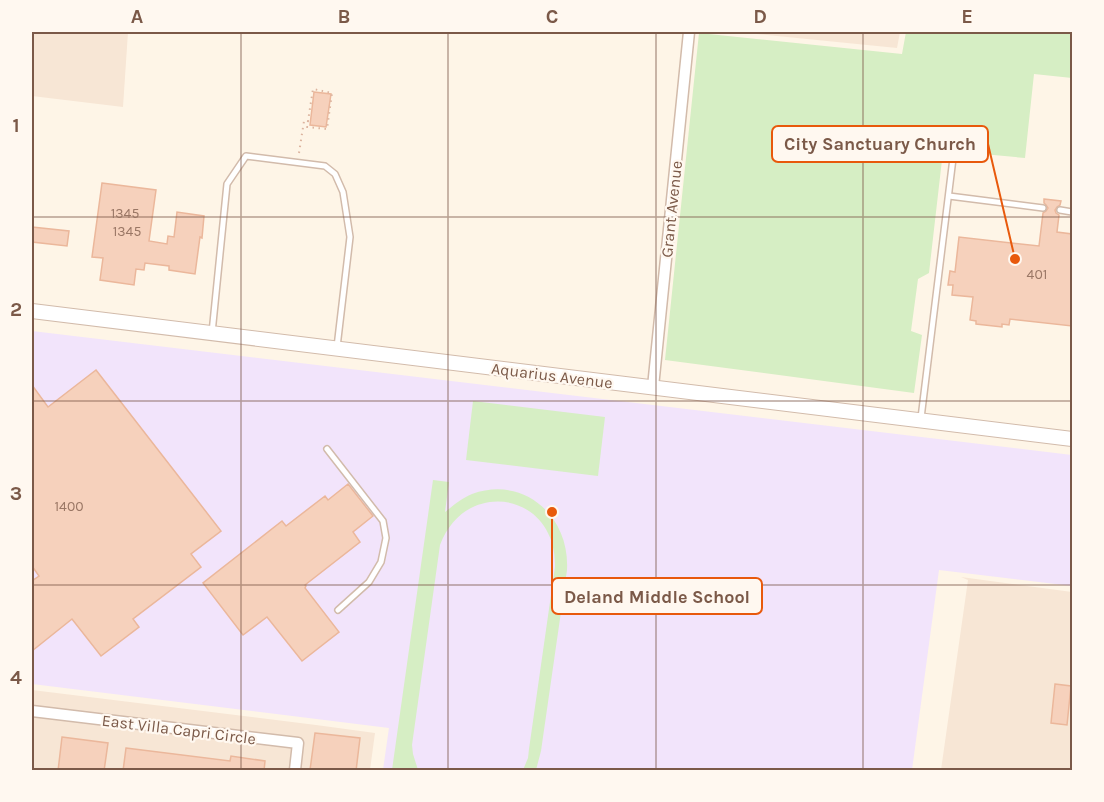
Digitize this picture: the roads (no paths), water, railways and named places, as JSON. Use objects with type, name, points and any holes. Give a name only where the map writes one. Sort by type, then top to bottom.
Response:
[{"type":"street","name":"Grant Avenue","points":[[653,387],[689,32]]},
{"type":"street","name":"Aquarius Avenue","points":[[32,311],[1072,439]]},
{"type":"street","name":"East Villa Capri Circle","points":[[32,711],[298,743],[295,771]]},
{"type":"lane","points":[[921,420],[956,134]]},
{"type":"lane","points":[[212,333],[227,184],[246,156],[297,162],[324,166],[335,174],[343,192],[350,237],[337,348]]},
{"type":"lane","points":[[949,196],[1043,208]]},
{"type":"lane","points":[[1060,210],[1072,212]]},
{"type":"lane","points":[[327,449],[383,521],[386,538],[381,562],[369,582],[338,610]]},
{"type":"place","name":"City Sanctuary Church","points":[[1015,259]]},
{"type":"place","name":"Deland Middle School","points":[[552,512]]}]
